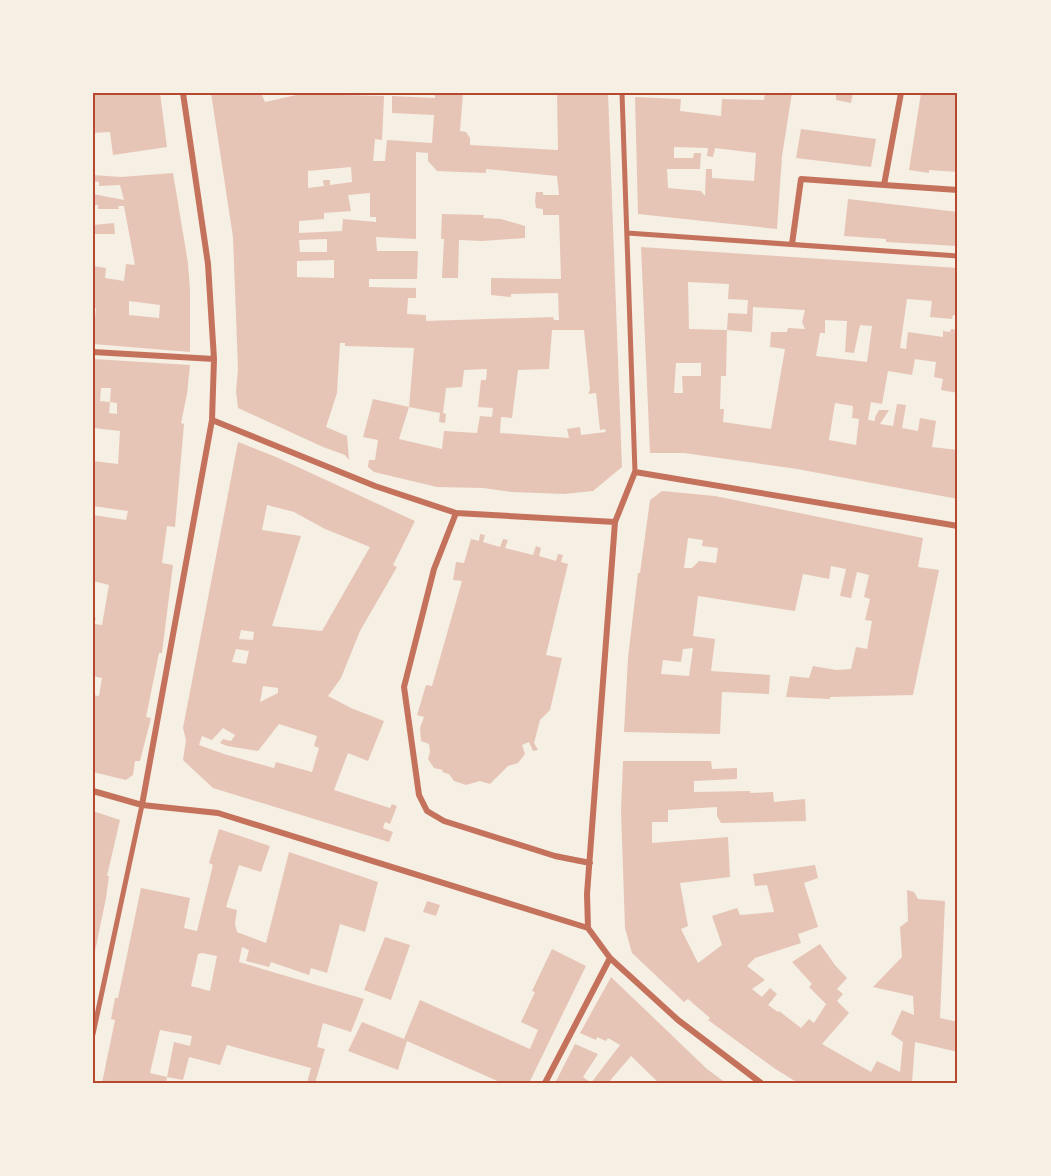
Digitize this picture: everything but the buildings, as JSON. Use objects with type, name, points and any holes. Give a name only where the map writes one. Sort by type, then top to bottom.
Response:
[{"type":"street","points":[[93,1034],[142,805],[212,420],[214,360],[208,264],[183,93]]},
{"type":"street","points":[[622,93],[636,472],[615,522],[587,894],[588,928],[610,957],[678,1020],[761,1083]]},
{"type":"street","points":[[884,185],[901,93]]},
{"type":"street","points":[[792,244],[801,179],[958,190]]},
{"type":"street","points":[[627,233],[958,256]]},
{"type":"street","points":[[93,352],[214,360]]},
{"type":"street","points":[[212,420],[375,486],[456,513],[615,522]]},
{"type":"street","points":[[636,472],[958,526]]},
{"type":"street","points":[[456,513],[434,569],[404,687],[419,795],[427,811],[444,821],[555,855],[590,863]]},
{"type":"street","points":[[93,791],[142,805],[218,813],[588,928]]},
{"type":"street","points":[[544,1083],[610,957]]}]
